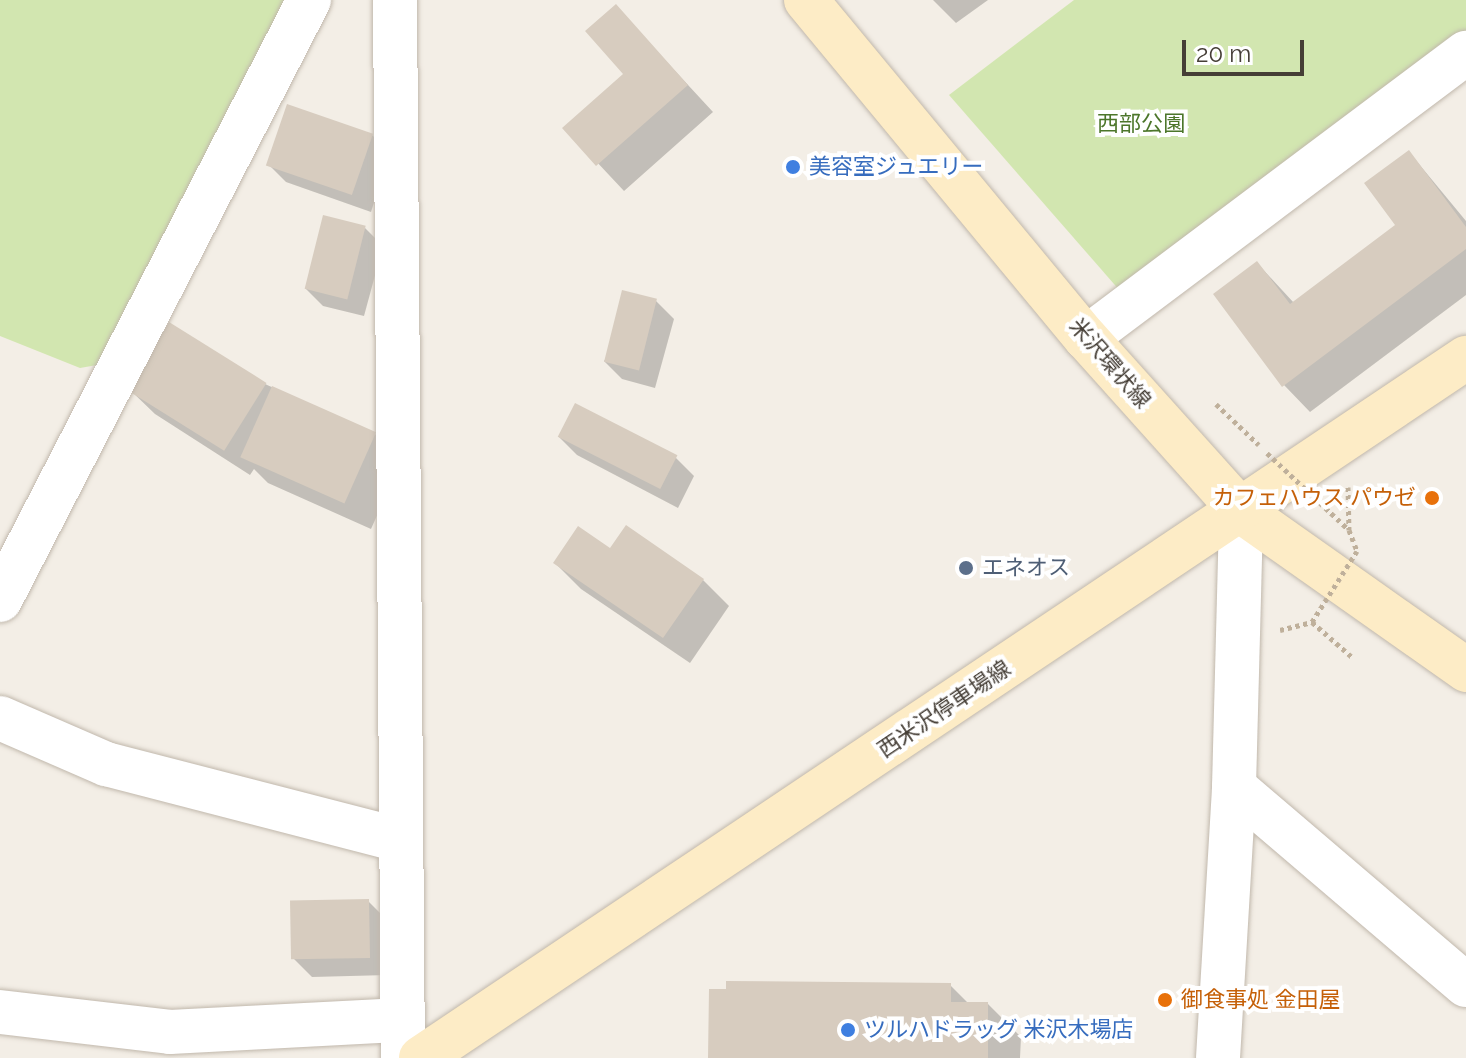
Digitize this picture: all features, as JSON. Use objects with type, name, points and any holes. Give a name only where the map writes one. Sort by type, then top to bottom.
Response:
[{"type":"main road","name":"米沢環状線","points":[[806,0],[1086,338],[1241,511],[1466,670]]},
{"type":"main road","name":"西米沢停車場線","points":[[409,1045],[1241,511],[1466,358]]},
{"type":"street","points":[[0,600],[309,0]]},
{"type":"street","points":[[0,1012],[170,1032],[409,1045],[400,840],[395,0]]},
{"type":"street","points":[[1086,338],[1466,53]]},
{"type":"street","points":[[1218,1058],[1234,787],[1241,511]]},
{"type":"street","points":[[0,718],[106,764],[400,840]]},
{"type":"street","points":[[1234,787],[1466,985]]},
{"type":"path","points":[[1216,404],[1349,530]]},
{"type":"path","points":[[1347,474],[1349,530],[1357,551],[1312,622],[1352,657]]},
{"type":"green space","points":[[0,0],[328,0],[148,356],[80,368],[0,336]]},
{"type":"green space","name":"西部公園","points":[[1074,0],[1466,0],[1466,37],[1121,292],[949,95]]},
{"type":"building","points":[[616,4],[688,85],[596,166],[562,128],[623,74],[585,31]]},
{"type":"building","points":[[287,104],[373,134],[352,195],[266,165]]},
{"type":"building","points":[[1409,150],[1466,227],[1466,249],[1282,387],[1213,294],[1257,261],[1290,304],[1395,225],[1364,183]]},
{"type":"building","points":[[323,215],[366,226],[347,299],[305,289]]},
{"type":"building","points":[[622,290],[657,299],[639,371],[604,362]]},
{"type":"building","points":[[169,322],[267,383],[224,451],[127,390]]},
{"type":"building","points":[[272,386],[376,432],[344,504],[240,457]]},
{"type":"building","points":[[575,403],[677,455],[660,489],[558,437]]},
{"type":"building","points":[[626,525],[704,579],[663,638],[553,563],[578,526],[610,548]]},
{"type":"building","points":[[369,899],[370,958],[291,959],[290,900]]},
{"type":"building","name":"ツルハドラッグ 米沢木場店","points":[[726,981],[951,983],[951,1002],[988,1002],[988,1058],[708,1058],[709,989],[726,989]]},
{"type":"place","name":"美容室ジュエリー","points":[[793,167]]},
{"type":"place","name":"カフェハウス パウゼ","points":[[1432,498]]},
{"type":"place","name":"エネオス","points":[[966,568]]},
{"type":"place","name":"御食事処 金田屋","points":[[1165,1000]]},
{"type":"place","name":"ツルハドラッグ 米沢木場店","points":[[848,1030]]}]
